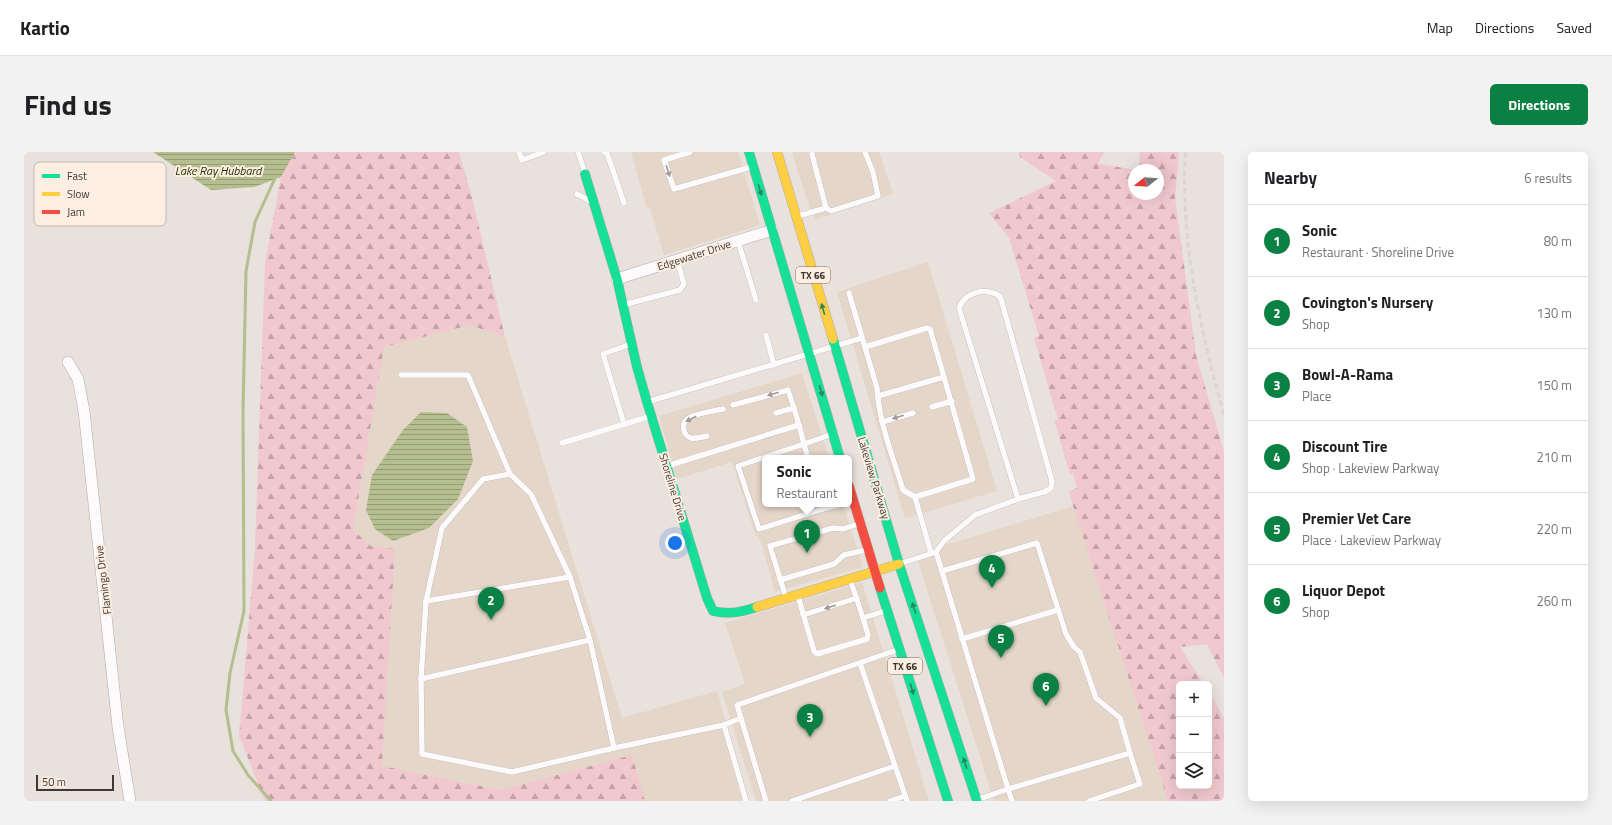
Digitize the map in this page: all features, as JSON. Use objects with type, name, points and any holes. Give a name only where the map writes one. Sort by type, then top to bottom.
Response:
[{"type":"main road","name":"TX 66","points":[[750,152],[839,455]]},
{"type":"main road","name":"Lakeview Parkway","points":[[778,152],[834,347],[899,564],[976,801]]},
{"type":"main road","name":"Shoreline Drive","points":[[586,174],[617,279],[631,344],[651,416],[707,598],[713,611],[725,614],[740,612],[899,564]]},
{"type":"main road","name":"TX 66","points":[[852,504],[860,524],[948,801]]},
{"type":"street","name":"Edgewater Drive","points":[[617,279],[772,230]]},
{"type":"street","name":"Flamingo Drive","points":[[68,362],[78,379],[84,411],[118,727],[130,801]]},
{"type":"lane","points":[[519,152],[522,160],[544,152]]},
{"type":"lane","points":[[578,152],[586,174]]},
{"type":"lane","points":[[604,152],[607,153],[624,203]]},
{"type":"lane","points":[[690,152],[664,160],[674,189],[753,166]]},
{"type":"lane","points":[[818,152],[812,153],[826,208]]},
{"type":"lane","points":[[796,217],[826,208],[830,211],[878,196],[873,172],[865,152]]},
{"type":"lane","points":[[578,194],[595,205]]},
{"type":"lane","points":[[738,241],[756,300]]},
{"type":"lane","points":[[623,305],[680,290],[684,284],[677,260]]},
{"type":"lane","points":[[899,564],[933,553],[944,541],[975,516],[1018,499],[1044,492],[1051,488],[1052,481],[1001,299],[998,294],[987,290],[966,296],[959,308],[1018,499]]},
{"type":"lane","points":[[849,293],[877,388],[882,422],[903,490],[915,497],[933,553],[942,571],[1012,801]]},
{"type":"lane","points":[[865,347],[927,328],[930,329],[952,401],[973,479],[915,497]]},
{"type":"lane","points":[[766,335],[774,365]]},
{"type":"lane","points":[[647,402],[862,338]]},
{"type":"lane","points":[[624,424],[602,354],[631,344]]},
{"type":"lane","points":[[401,375],[468,375],[510,474],[531,494],[570,576],[590,640],[614,748]]},
{"type":"lane","points":[[878,396],[944,377]]},
{"type":"lane","points":[[734,405],[788,390],[807,455]]},
{"type":"lane","points":[[932,407],[952,401]]},
{"type":"lane","points":[[776,413],[794,408]]},
{"type":"lane","points":[[707,436],[693,439],[688,437],[683,428],[684,422],[689,418],[723,409]]},
{"type":"lane","points":[[882,422],[913,412]]},
{"type":"lane","points":[[562,443],[651,416]]},
{"type":"lane","points":[[666,466],[799,425]]},
{"type":"lane","points":[[771,455],[833,434]]},
{"type":"lane","points":[[762,458],[738,466],[759,529],[823,507]]},
{"type":"lane","points":[[510,474],[483,479],[442,528],[426,601],[421,679],[422,754],[512,772],[614,748],[724,725],[741,718]]},
{"type":"lane","points":[[786,598],[770,546],[833,528],[843,529],[860,524]]},
{"type":"lane","points":[[942,571],[1037,543],[1058,610],[1070,642],[1080,652],[1096,698],[1120,718],[1140,784],[1089,801]]},
{"type":"lane","points":[[780,580],[834,564],[844,555],[868,549]]},
{"type":"lane","points":[[426,601],[570,576]]},
{"type":"lane","points":[[797,595],[814,651],[817,654],[867,639],[868,635],[850,579]]},
{"type":"lane","points":[[803,615],[857,598]]},
{"type":"lane","points":[[863,618],[887,610]]},
{"type":"lane","points":[[962,639],[1058,610]]},
{"type":"lane","points":[[421,679],[590,640]]},
{"type":"lane","points":[[766,801],[737,705],[899,649]]},
{"type":"lane","points":[[860,663],[906,798],[890,801]]},
{"type":"lane","points":[[724,725],[746,801]]},
{"type":"lane","points":[[976,801],[1008,789],[1130,753]]},
{"type":"lane","points":[[792,801],[895,766]]},
{"type":"shaded area","points":[[631,152],[738,152],[760,225],[664,255],[650,208],[647,209]]},
{"type":"shaded area","points":[[879,152],[893,194],[814,220],[792,153]]},
{"type":"shaded area","points":[[928,262],[997,491],[905,518],[837,292]]},
{"type":"shaded area","points":[[470,325],[505,337],[622,718],[717,691],[749,801],[645,801],[632,755],[500,790],[382,766],[395,550],[371,546],[353,530],[384,346]]},
{"type":"shaded area","points":[[802,373],[828,455],[762,455],[762,507],[844,507],[863,567],[775,592],[761,542],[755,534],[732,462],[677,479],[659,416]]},
{"type":"shaded area","points":[[1073,506],[1168,801],[994,801],[916,555],[936,552],[946,545]]},
{"type":"shaded area","points":[[862,582],[929,801],[756,801],[722,692],[745,684],[725,623]]},
{"type":"green space","points":[[295,152],[459,152],[472,197],[505,337],[470,325],[384,347],[353,530],[371,546],[395,549],[382,766],[500,790],[632,755],[645,801],[265,801],[239,736],[255,549],[265,263],[281,177]]},
{"type":"green space","points":[[1019,152],[1104,152],[1098,164],[1128,168],[1128,200],[1164,200],[1164,164],[1139,164],[1140,152],[1179,152],[1175,197],[1196,355],[1224,452],[1224,678],[1207,644],[1180,647],[1202,681],[1176,681],[1176,789],[1212,789],[1212,697],[1224,718],[1224,801],[1168,801],[1073,506],[1069,491],[1077,488],[1073,473],[1070,474],[1054,420],[1058,420],[1034,338],[1039,336],[1009,238],[989,213],[1056,181],[1020,157]]},
{"type":"water","name":"Lake Ray Hubbard","points":[[153,152],[295,152],[281,177],[254,187],[211,190]]},
{"type":"water","points":[[421,412],[447,413],[467,427],[473,461],[458,499],[429,528],[393,541],[375,529],[366,510],[372,475],[403,430]]},
{"type":"waterway","points":[[271,801],[248,775],[233,751],[226,710],[230,673],[244,611],[243,410],[246,271],[255,222],[276,176]]},
{"type":"railway","points":[[1186,152],[1184,171],[1185,204],[1190,257],[1198,310],[1224,415]]},
{"type":"traffic: fast","points":[[749,152],[839,455]]},
{"type":"traffic: fast","points":[[585,174],[617,279],[637,367],[647,402],[707,598],[713,611],[725,613],[757,607]]},
{"type":"traffic: fast","points":[[833,339],[899,564],[977,801]]},
{"type":"traffic: fast","points":[[880,588],[948,801]]},
{"type":"traffic: slow","points":[[777,152],[833,339]]},
{"type":"traffic: slow","points":[[757,607],[899,564]]},
{"type":"traffic: jam","points":[[852,496],[880,588]]},
{"type":"place","name":"Sonic","points":[[807,553]]},
{"type":"place","name":"Discount Tire","points":[[992,588]]},
{"type":"place","name":"Covington's Nursery","points":[[491,620]]},
{"type":"place","name":"Premier Vet Care","points":[[1001,658]]},
{"type":"place","name":"Liquor Depot","points":[[1046,706]]},
{"type":"place","name":"Bowl-A-Rama","points":[[810,737]]}]
